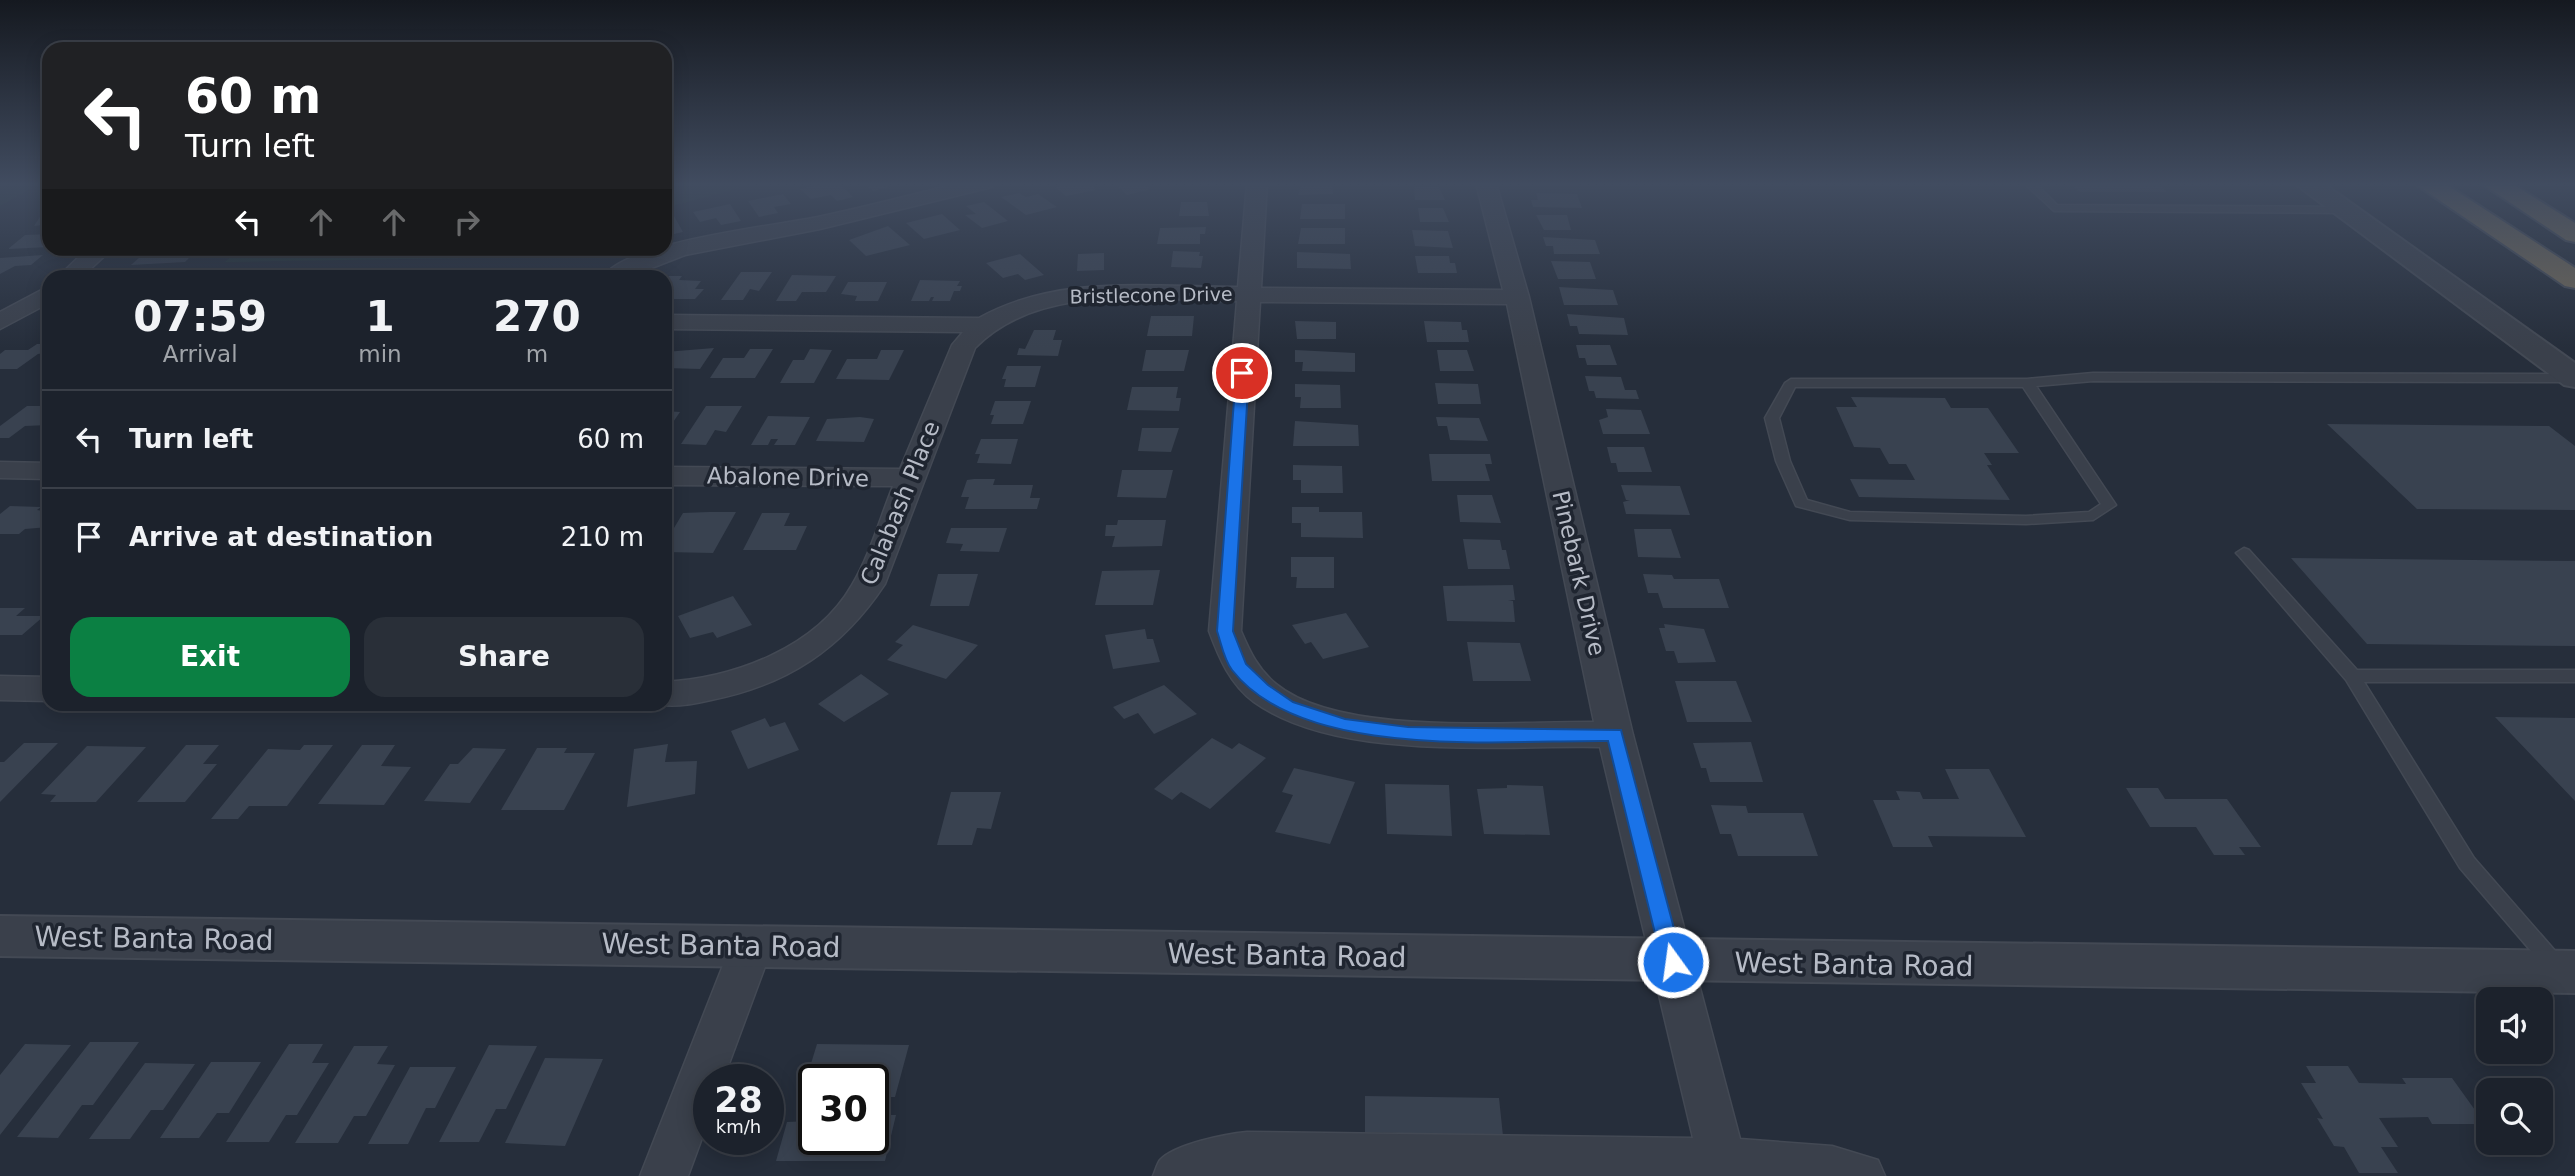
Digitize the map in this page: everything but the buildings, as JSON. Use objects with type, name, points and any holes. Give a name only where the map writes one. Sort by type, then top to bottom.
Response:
[{"type":"highway","points":[[2510,238],[2575,280]]},
{"type":"street","points":[[672,255],[750,238]]},
{"type":"street","points":[[1253,238],[1225,631],[1238,666],[1262,689],[1287,706],[1344,724],[1408,734],[1615,735]]},
{"type":"street","name":"Pinebark Drive","points":[[1501,238],[1517,297],[1615,735],[1722,1162]]},
{"type":"street","points":[[2382,238],[2575,378]]},
{"type":"street","points":[[77,270],[93,256]]},
{"type":"street","points":[[629,270],[668,256]]},
{"type":"street","name":"Bristlecone Drive","points":[[672,323],[984,325],[1012,309],[1071,294],[1248,293],[1517,297]]},
{"type":"street","points":[[4,320],[42,297]]},
{"type":"street","points":[[4,320],[42,318]]},
{"type":"street","name":"Calabash Place","points":[[672,693],[715,687],[788,660],[832,632],[860,601],[964,345],[984,325]]},
{"type":"street","points":[[0,470],[42,471]]},
{"type":"street","name":"Abalone Drive","points":[[672,476],[911,478]]},
{"type":"street","points":[[0,688],[42,689]]},
{"type":"street","name":"West Banta Road","points":[[0,936],[752,945],[1673,962],[2568,972]]},
{"type":"street","points":[[664,1176],[752,945]]},
{"type":"street","points":[[1177,1176],[1194,1166],[1227,1154],[1259,1153],[1781,1162],[1832,1168],[1861,1176]]},
{"type":"lane","points":[[2027,383],[2109,505],[2093,516],[2026,520],[1850,516],[1801,503],[1783,461],[1772,418],[1791,383],[2027,383],[2093,377],[2575,378]]},
{"type":"lane","points":[[2244,553],[2352,676],[2467,863],[2568,972]]},
{"type":"lane","points":[[2352,676],[2575,677]]},
{"type":"shaded area","points":[[231,256],[479,256],[471,258],[225,262]]},
{"type":"route","points":[[1242,373],[1225,631],[1238,666],[1262,689],[1287,706],[1319,719],[1344,724],[1408,734],[1615,735],[1673,962]]}]
